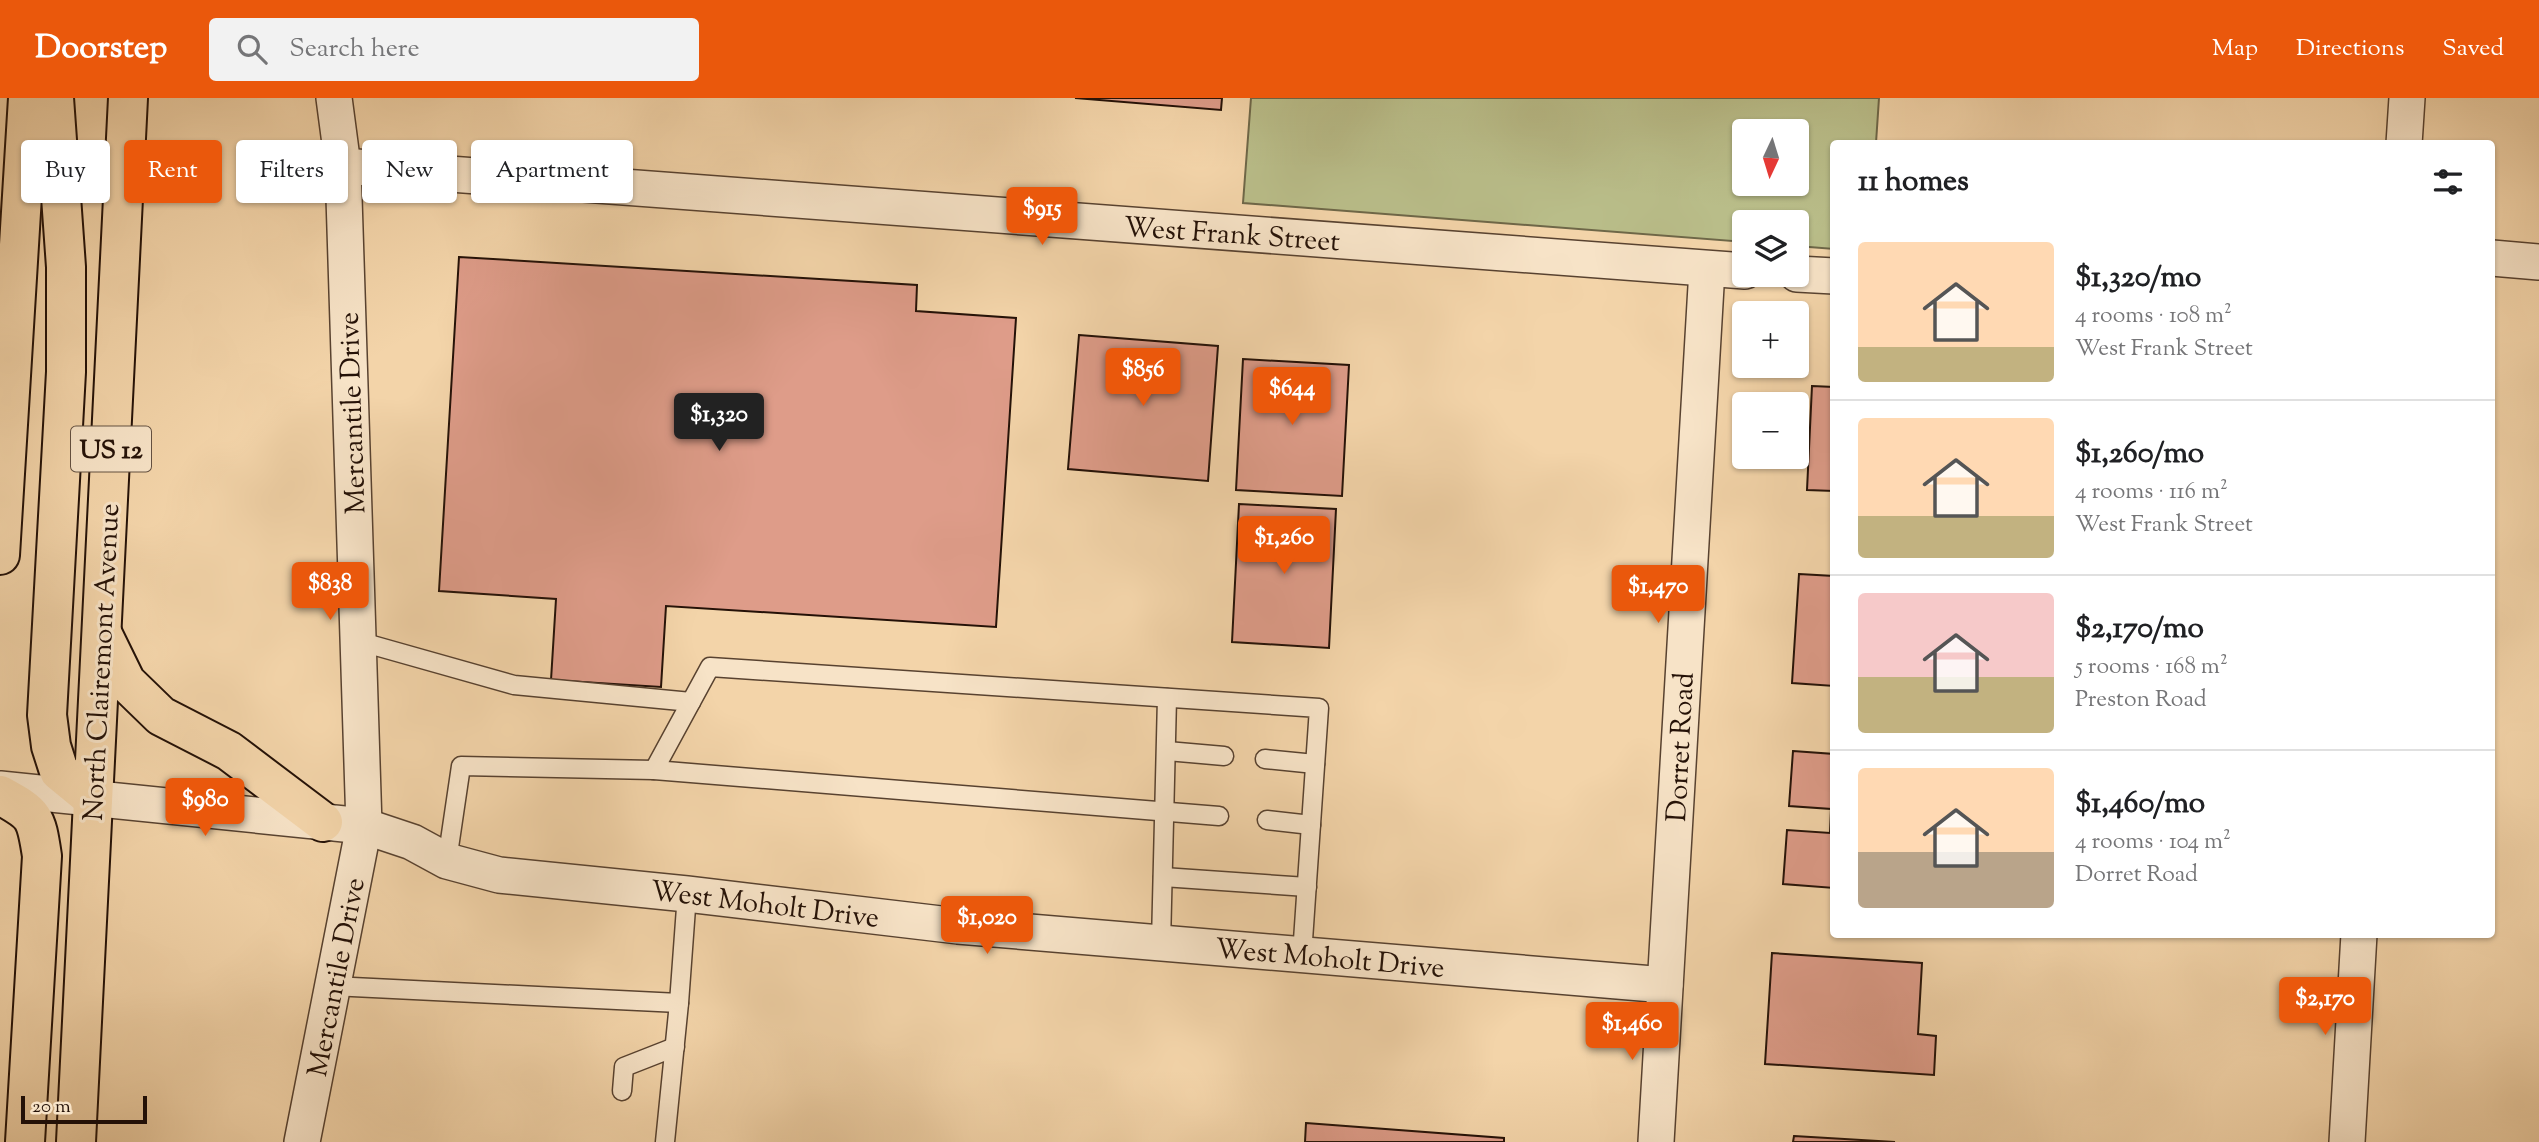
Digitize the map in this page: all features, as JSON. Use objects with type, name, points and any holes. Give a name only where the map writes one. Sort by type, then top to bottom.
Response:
[{"type":"main road","points":[[0,555],[28,98]]},
{"type":"main road","points":[[54,98],[66,267],[66,372],[47,715],[51,746],[59,771],[93,799]]},
{"type":"main road","name":"North Clairemont Avenue","points":[[76,1142],[128,98]]},
{"type":"main road","points":[[102,630],[126,682],[161,716],[229,751],[323,822]]},
{"type":"main road","points":[[0,796],[29,811],[38,827],[42,856],[25,1142]]},
{"type":"street","name":"Mercantile Drive","points":[[334,98],[340,140]]},
{"type":"street","points":[[2404,140],[2407,98]]},
{"type":"street","name":"West Frank Street","points":[[348,166],[1732,270]]},
{"type":"street","name":"Mercantile Drive","points":[[302,1142],[364,826],[344,203]]},
{"type":"street","points":[[2495,258],[2539,262]]},
{"type":"street","name":"Dorret Road","points":[[1656,1142],[1707,269]]},
{"type":"street","points":[[1809,275],[1830,276]]},
{"type":"street","name":"West Moholt Drive","points":[[0,789],[364,826],[412,842],[447,861],[499,875],[958,926],[1665,985]]},
{"type":"street","points":[[2347,1142],[2359,938]]},
{"type":"lane","points":[[358,641],[514,685],[691,702]]},
{"type":"lane","points":[[654,770],[710,667],[1319,708],[1302,955]]},
{"type":"lane","points":[[1161,943],[1167,698]]},
{"type":"lane","points":[[1167,751],[1224,756]]},
{"type":"lane","points":[[1265,759],[1315,764]]},
{"type":"lane","points":[[447,861],[461,766],[654,770],[1219,816]]},
{"type":"lane","points":[[1267,820],[1311,825]]},
{"type":"lane","points":[[1163,877],[1307,887]]},
{"type":"lane","points":[[665,1142],[687,894]]},
{"type":"lane","points":[[332,986],[679,1003]]},
{"type":"lane","points":[[622,1091],[624,1067],[675,1047]]},
{"type":"green space","points":[[1251,98],[1879,98],[1876,140],[1830,140],[1830,249],[1809,247],[1809,210],[1732,210],[1732,241],[1243,203]]},
{"type":"building","points":[[1075,98],[1222,98],[1221,110]]},
{"type":"building","points":[[459,257],[917,285],[916,311],[1016,318],[996,627],[666,606],[661,687],[551,680],[556,599],[439,591]]},
{"type":"building","points":[[1079,335],[1218,346],[1208,481],[1068,469]]},
{"type":"building","points":[[1243,359],[1349,365],[1342,496],[1236,490]]},
{"type":"building","points":[[1812,386],[1830,387],[1830,491],[1807,490]]},
{"type":"building","points":[[1239,504],[1336,509],[1329,648],[1232,642]]},
{"type":"building","points":[[1799,574],[1830,576],[1830,686],[1792,683]]},
{"type":"building","points":[[1793,751],[1830,754],[1830,809],[1789,806]]},
{"type":"building","points":[[1787,830],[1830,833],[1830,888],[1783,884]]},
{"type":"building","points":[[1772,953],[1922,963],[1918,1034],[1936,1036],[1934,1075],[1765,1064]]},
{"type":"building","points":[[1306,1123],[1504,1138],[1504,1142],[1305,1142]]},
{"type":"building","points":[[1794,1136],[1895,1142],[1793,1142]]}]
